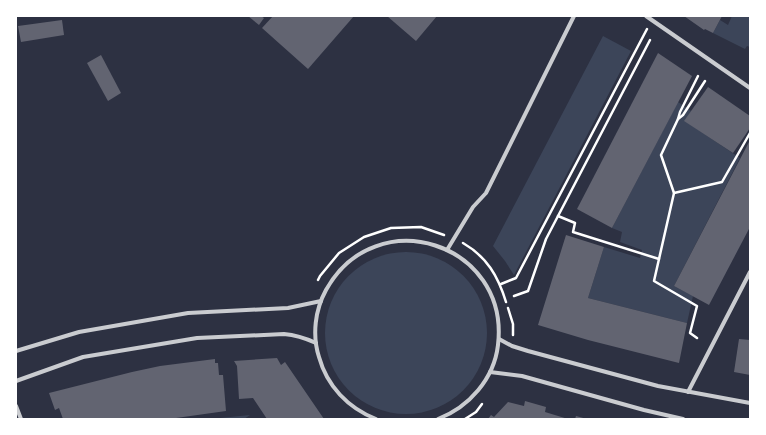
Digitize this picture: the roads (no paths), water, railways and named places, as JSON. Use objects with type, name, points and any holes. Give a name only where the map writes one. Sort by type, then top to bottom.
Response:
[{"type":"street","points":[[447,250],[473,207],[486,193],[574,16]]},
{"type":"street","points":[[646,16],[750,88]]},
{"type":"street","points":[[376,419],[368,418],[349,404],[333,387],[321,366],[316,343],[316,322],[321,301],[334,277],[346,264],[361,253],[377,245],[394,241],[412,240],[430,243],[447,250],[466,261],[487,286],[498,317],[499,339],[496,356],[490,372],[476,394],[456,410],[438,419]]},
{"type":"street","points":[[688,392],[750,272]]},
{"type":"street","points":[[16,351],[79,332],[188,313],[288,308],[321,301]]},
{"type":"street","points":[[16,381],[83,357],[197,338],[284,334],[299,336],[316,343]]},
{"type":"street","points":[[499,339],[512,346],[528,351],[658,386],[750,403]]},
{"type":"street","points":[[490,372],[522,376],[680,419]]},
{"type":"street","points":[[16,406],[21,419]]}]
